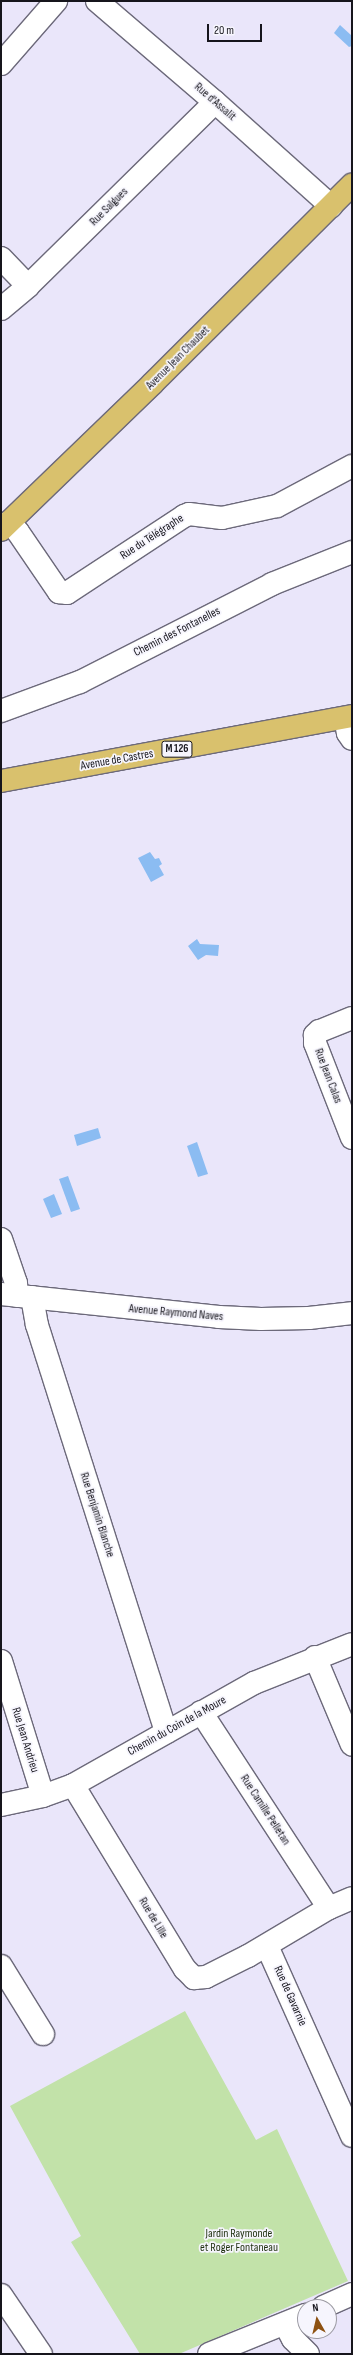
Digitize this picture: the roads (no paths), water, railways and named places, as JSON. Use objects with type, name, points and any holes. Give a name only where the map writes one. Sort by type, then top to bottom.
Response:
[{"type":"main road","name":"Avenue Jean Chaubet","points":[[5,526],[352,185]]},
{"type":"main road","name":"Avenue de Castres","points":[[1,781],[348,717]]},
{"type":"street","points":[[1,64],[56,1]]},
{"type":"street","name":"Rue d'Assalit","points":[[97,1],[215,102],[331,206]]},
{"type":"street","name":"Rue Salgues","points":[[1,309],[28,286],[215,102]]},
{"type":"street","points":[[1,258],[28,286]]},
{"type":"street","name":"Rue du Télégraphe","points":[[5,526],[18,532],[59,592],[67,592],[184,516],[189,514],[222,518],[277,506],[352,466]]},
{"type":"street","name":"Chemin des Fontanelles","points":[[1,711],[80,682],[272,584],[352,552]]},
{"type":"street","points":[[348,717],[348,733],[352,739]]},
{"type":"street","name":"Rue Jean Calas","points":[[352,1018],[319,1031],[315,1035],[315,1043],[352,1138]]},
{"type":"street","name":"Rue Benjamin Blanche","points":[[1,1239],[16,1283],[17,1296],[33,1311],[166,1732]]},
{"type":"street","name":"Avenue Raymond Naves","points":[[17,1296],[118,1308],[254,1319],[309,1318],[352,1313]]},
{"type":"street","name":"Chemin du Coin de la Moure","points":[[1,1805],[42,1796],[73,1785],[254,1683],[315,1657],[352,1644]]},
{"type":"street","points":[[315,1657],[352,1745]]},
{"type":"street","name":"Rue Jean Andrieu","points":[[1,1661],[42,1796]]},
{"type":"street","name":"Rue Camille Pelletan","points":[[201,1712],[329,1908]]},
{"type":"street","name":"Rue de Lille","points":[[73,1785],[184,1970],[194,1978],[206,1977],[267,1946]]},
{"type":"street","points":[[267,1946],[329,1908],[352,1898]]},
{"type":"street","name":"Rue de Gavarnie","points":[[267,1946],[352,2136]]},
{"type":"street","points":[[1,1966],[43,2034]]},
{"type":"street","points":[[337,2301],[352,2294]]},
{"type":"street","points":[[1,2295],[41,2354]]},
{"type":"street","points":[[209,2354],[297,2319]]},
{"type":"street","points":[[285,2324],[293,2339],[308,2354]]},
{"type":"water","points":[[340,25],[352,36],[352,46],[349,47],[334,33]]},
{"type":"water","points":[[150,852],[155,859],[159,858],[162,864],[159,866],[164,875],[151,882],[138,858]]},
{"type":"water","points":[[197,939],[200,944],[219,945],[218,956],[206,955],[198,960],[188,946]]},
{"type":"water","points":[[98,1128],[101,1138],[77,1146],[74,1135]]},
{"type":"water","points":[[197,1142],[208,1174],[198,1177],[187,1146]]},
{"type":"water","points":[[68,1176],[80,1209],[71,1212],[59,1179]]},
{"type":"water","points":[[54,1194],[62,1214],[51,1218],[43,1199]]},
{"type":"park label","name":"Jardin Raymonde et Roger Fontaneau","points":[[239,2241]]}]
